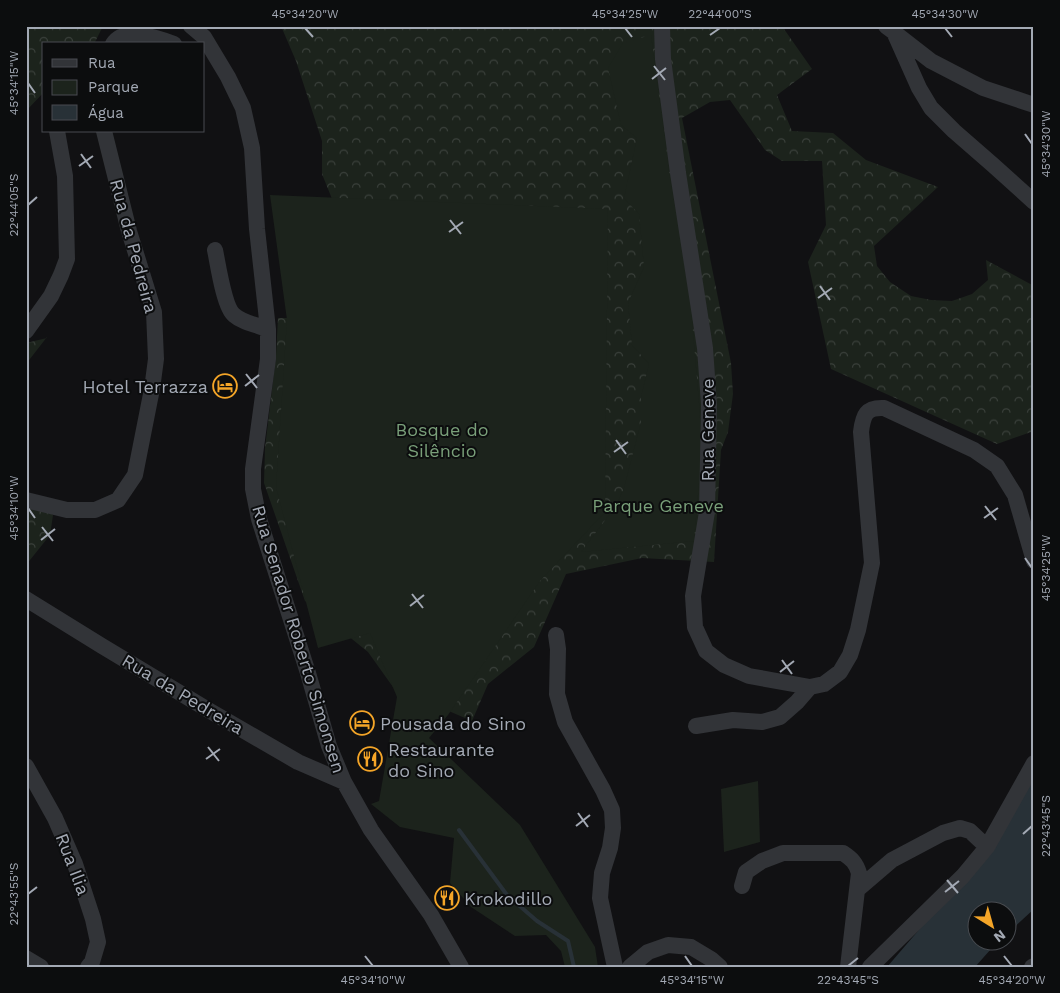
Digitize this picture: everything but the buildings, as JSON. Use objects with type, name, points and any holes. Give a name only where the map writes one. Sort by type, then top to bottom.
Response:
[{"type":"street","name":"Rua Senador Roberto Simonsen","points":[[191,26],[204,37],[228,77],[243,108],[252,148],[257,229],[268,329],[268,359],[253,469],[253,489],[259,519],[330,746],[344,782],[371,830],[431,915],[461,967]]},
{"type":"street","name":"Rua Geneve","points":[[662,26],[662,60],[705,348],[709,405],[707,512],[693,596],[695,627],[706,651],[724,666],[749,676],[810,687]]},
{"type":"street","points":[[890,29],[931,61],[983,88],[1034,105]]},
{"type":"street","points":[[890,29],[918,88],[931,108],[1034,202]]},
{"type":"street","points":[[114,42],[116,38],[126,34],[141,35],[169,42]]},
{"type":"street","points":[[205,61],[228,77]]},
{"type":"street","points":[[26,331],[51,296],[67,259],[65,176],[58,132]]},
{"type":"street","name":"Rua da Pedreira","points":[[26,500],[67,510],[95,510],[118,500],[135,475],[156,359],[154,312],[129,231],[104,132]]},
{"type":"street","points":[[215,250],[226,301],[233,315],[268,329]]},
{"type":"street","points":[[696,726],[733,720],[762,722],[780,717],[810,687],[824,684],[840,672],[850,655],[866,599],[872,563],[861,432],[866,412],[875,408],[884,408],[974,450],[997,466],[1015,495],[1034,561]]},
{"type":"street","name":"Rua da Pedreira","points":[[26,599],[298,762],[344,782]]},
{"type":"street","points":[[556,635],[558,649],[557,694],[565,722],[612,810],[614,828],[602,873],[600,898],[615,967]]},
{"type":"street","points":[[870,967],[963,876],[986,847],[1034,763]]},
{"type":"street","name":"Rua Ilia","points":[[26,766],[76,864],[93,919],[98,942],[92,962],[88,967]]},
{"type":"street","points":[[857,890],[892,860],[943,833],[960,828],[970,831],[986,847]]},
{"type":"street","points":[[742,886],[746,872],[762,861],[783,854],[843,853],[851,858],[857,865],[859,873],[848,967]]},
{"type":"street","points":[[630,967],[648,952],[668,945],[691,947],[720,967]]},
{"type":"street","points":[[26,958],[41,967]]},
{"type":"green space","points":[[26,26],[103,26],[95,42],[42,42],[42,94],[26,111]]},
{"type":"green space","points":[[281,26],[764,26],[784,29],[812,69],[777,95],[792,131],[833,133],[866,160],[938,187],[874,246],[877,266],[890,282],[911,296],[931,300],[952,301],[972,294],[988,280],[986,260],[1034,286],[1034,431],[997,444],[831,369],[808,262],[826,225],[822,161],[782,161],[765,150],[730,100],[710,102],[682,118],[731,363],[733,394],[728,432],[721,450],[714,562],[642,558],[566,574],[534,647],[488,684],[472,721],[393,687],[368,652],[305,601],[264,483],[265,448],[276,356],[278,318],[319,318],[353,251],[322,174],[322,141],[296,61]]},
{"type":"green space","name":"Parque Geneve","points":[[651,35],[670,178],[691,308],[702,449],[694,541],[581,552],[616,506],[624,488],[641,422],[641,397],[649,364],[632,345],[628,303],[644,267],[639,214],[624,198],[637,138],[621,125],[608,68],[623,43]]},
{"type":"green space","name":"Bosque do Silêncio","points":[[270,195],[608,209],[605,512],[540,581],[448,715],[429,738],[520,825],[595,947],[598,967],[565,967],[561,951],[546,935],[515,936],[471,907],[450,883],[454,838],[400,827],[371,804],[379,801],[397,697],[370,633],[318,648],[276,487],[287,320]]},
{"type":"green space","points":[[46,338],[26,364],[26,343]]},
{"type":"green space","points":[[26,496],[53,515],[50,535],[26,565]]},
{"type":"green space","points":[[758,781],[760,842],[724,852],[721,789]]},
{"type":"water","points":[[1034,777],[1034,909],[1018,924],[1018,900],[968,900],[968,950],[990,950],[975,967],[887,967],[924,924]]},
{"type":"waterway","points":[[459,830],[507,895],[537,921],[568,941],[574,967]]},
{"type":"place","name":"Hotel Terrazza","points":[[225,386]]},
{"type":"place","name":"Pousada do Sino","points":[[362,723]]},
{"type":"place","name":"Restaurante do Sino","points":[[370,759]]},
{"type":"place","name":"Krokodillo","points":[[447,898]]}]
